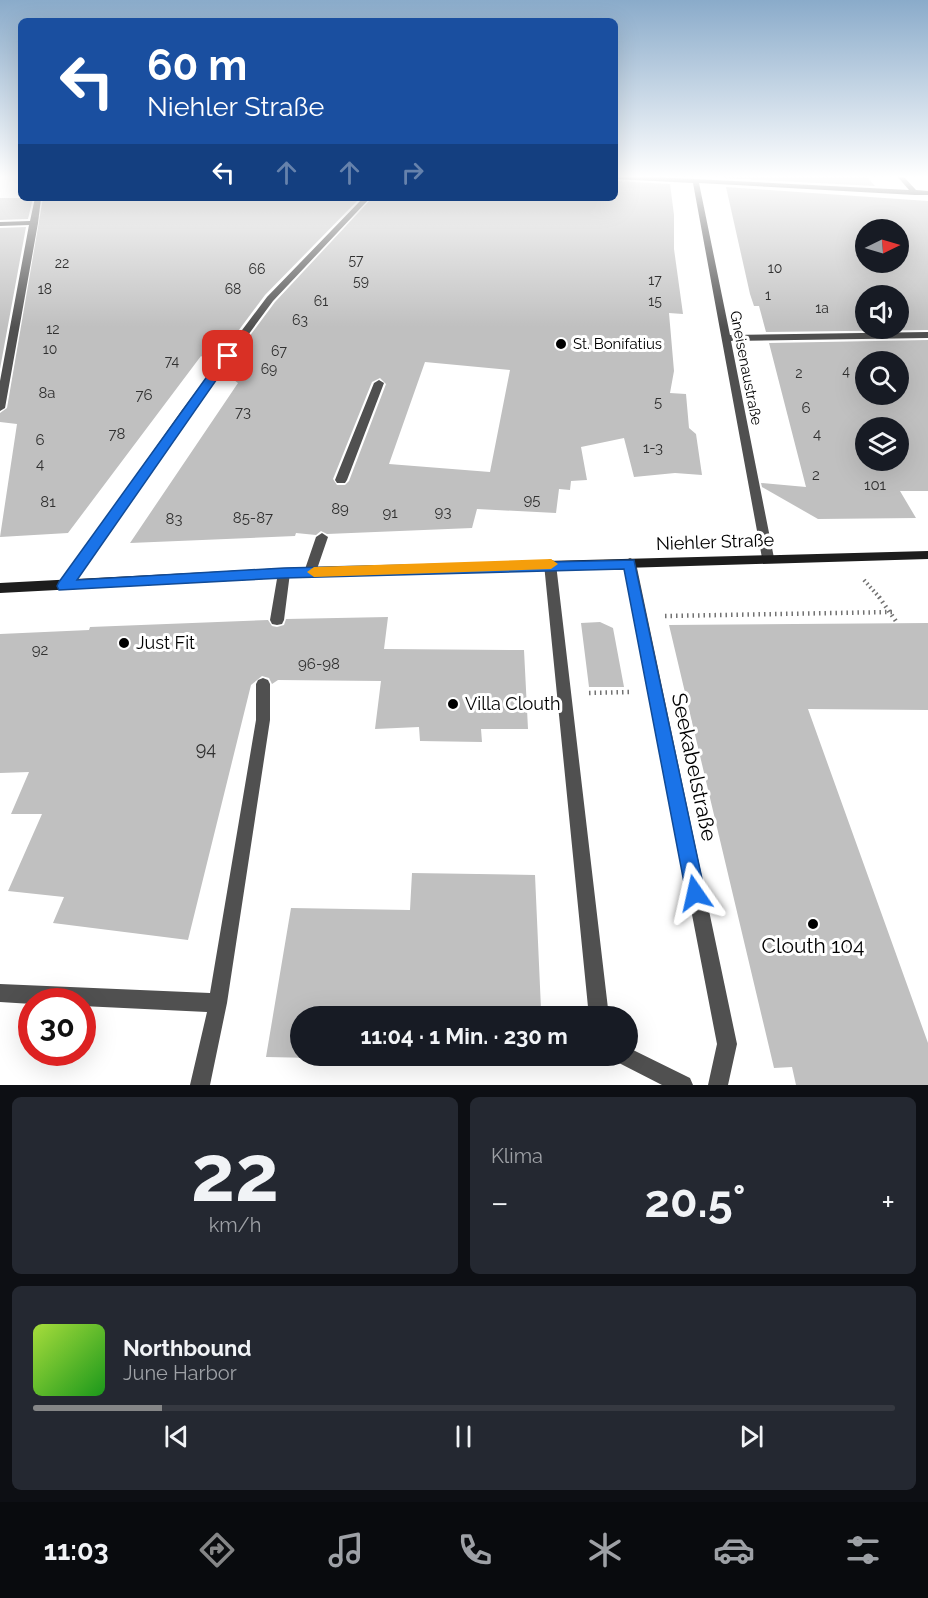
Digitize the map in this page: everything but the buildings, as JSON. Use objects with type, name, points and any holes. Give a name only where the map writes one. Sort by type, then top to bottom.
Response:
[{"type":"street","points":[[0,408],[34,226]]},
{"type":"street","points":[[64,586],[186,412],[270,299],[340,226]]},
{"type":"street","name":"Gneisenaustraße","points":[[704,226],[768,558]]},
{"type":"street","points":[[725,338],[928,335]]},
{"type":"street","points":[[341,480],[379,383]]},
{"type":"street","points":[[310,572],[322,537]]},
{"type":"street","name":"Niehler Straße","points":[[0,588],[310,572],[928,555]]},
{"type":"street","name":"Seekabelstraße","points":[[630,563],[654,692],[727,1044],[718,1085]]},
{"type":"street","points":[[550,564],[597,1006]]},
{"type":"street","points":[[277,620],[284,573]]},
{"type":"street","points":[[200,1085],[218,1003],[263,720],[263,684]]},
{"type":"street","points":[[0,993],[218,1003]]},
{"type":"street","points":[[638,1062],[683,1085]]},
{"type":"path","points":[[844,557],[892,612],[898,624]]},
{"type":"path","points":[[640,617],[892,612]]},
{"type":"path","points":[[563,694],[654,692]]},
{"type":"slow traffic","points":[[314,572],[551,564]]},
{"type":"place","name":"St. Bonifatius","points":[[561,344]]},
{"type":"place","name":"Just Fit","points":[[124,643]]},
{"type":"place","name":"Villa Clouth","points":[[453,704]]},
{"type":"place","name":"Clouth 104","points":[[813,924]]},
{"type":"route","points":[[228,356],[64,586],[284,573],[630,563],[695,893]]}]
